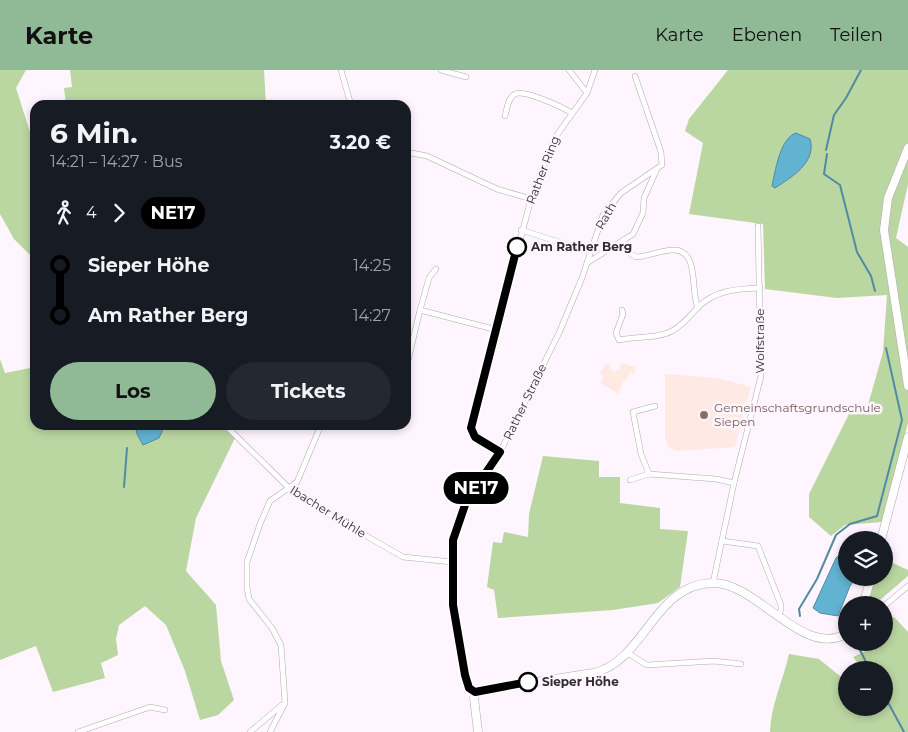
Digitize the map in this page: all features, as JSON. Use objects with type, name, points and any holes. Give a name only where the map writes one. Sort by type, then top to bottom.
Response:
[{"type":"main road","points":[[908,148],[888,198],[884,230],[908,386]]},
{"type":"main road","points":[[883,531],[908,437]]},
{"type":"main road","points":[[478,732],[475,692],[499,686],[603,671],[614,665],[671,600],[696,586],[714,583],[742,592],[805,633],[820,638],[832,639],[838,637]]},
{"type":"street","points":[[341,70],[350,100]]},
{"type":"street","points":[[441,70],[466,77]]},
{"type":"street","points":[[569,70],[587,93]]},
{"type":"street","name":"Rather Ring","points":[[500,452],[475,437],[471,428],[521,230],[531,199],[554,139],[587,93],[595,70]]},
{"type":"street","name":"Rath","points":[[590,252],[602,219],[610,204],[637,180],[662,166],[661,152],[635,76]]},
{"type":"street","points":[[505,116],[510,98],[517,93],[524,93],[559,105],[572,113]]},
{"type":"street","points":[[411,153],[426,156],[497,189],[531,199]]},
{"type":"street","name":"Rath","points":[[587,264],[633,234],[640,221],[644,198],[656,171]]},
{"type":"street","name":"Wolfstraße","points":[[714,583],[734,483],[761,376],[758,226]]},
{"type":"street","points":[[521,230],[590,252]]},
{"type":"street","points":[[623,240],[631,254],[640,257],[673,250],[684,254],[692,266],[695,301],[698,308]]},
{"type":"street","name":"Rather Straße","points":[[475,692],[467,684],[457,637],[453,605],[452,562],[456,527],[462,510],[500,452],[559,332],[587,264],[590,252]]},
{"type":"street","points":[[411,348],[429,278],[436,269]]},
{"type":"street","points":[[622,310],[623,314],[616,334],[619,340],[667,333],[682,325],[706,300],[720,292],[760,288]]},
{"type":"street","points":[[420,310],[497,330]]},
{"type":"street","points":[[649,474],[641,454],[633,412],[654,406]]},
{"type":"street","name":"Ibacher Mühle","points":[[230,430],[288,487],[328,514],[403,556],[452,562]]},
{"type":"street","points":[[270,732],[285,703],[281,645],[272,628],[249,599],[247,570],[250,550],[270,501],[297,482],[319,430]]},
{"type":"street","points":[[630,480],[649,474],[716,479],[734,483]]},
{"type":"street","points":[[722,541],[758,546],[780,605],[781,610],[778,616]]},
{"type":"street","points":[[893,598],[908,586]]},
{"type":"street","points":[[626,652],[647,665],[714,661],[741,664]]},
{"type":"street","points":[[250,732],[285,703]]},
{"type":"street","points":[[78,732],[150,707],[165,710]]},
{"type":"shaded area","points":[[606,363],[611,365],[610,369],[614,372],[620,369],[621,363],[636,367],[634,374],[630,372],[626,381],[623,380],[619,394],[600,383],[604,376],[600,374]]},
{"type":"shaded area","name":"Gemeinschaftsgrundschule Siepen","points":[[665,374],[718,378],[751,387],[735,447],[677,451],[669,448],[665,438]]},
{"type":"green space","points":[[0,70],[26,70],[16,88],[30,132],[30,255],[14,239],[0,214]]},
{"type":"green space","points":[[70,70],[264,70],[266,100],[65,100],[64,88],[72,87]]},
{"type":"green space","points":[[728,70],[908,70],[908,184],[896,238],[908,247],[908,423],[882,522],[845,525],[831,536],[809,517],[809,494],[852,408],[868,405],[883,352],[887,295],[837,298],[765,289],[763,224],[689,214],[703,143],[685,131],[689,119]]},
{"type":"green space","points":[[0,359],[5,373],[30,368],[30,430],[144,430],[159,438],[163,430],[228,430],[235,438],[196,518],[186,571],[216,605],[221,661],[234,700],[218,715],[200,720],[185,671],[166,625],[145,606],[119,625],[116,639],[118,655],[101,663],[105,678],[53,692],[36,646],[0,660]]},
{"type":"green space","points":[[543,456],[599,461],[599,477],[620,477],[620,503],[660,508],[660,529],[688,531],[680,587],[658,603],[613,610],[498,618],[494,590],[487,587],[493,542],[502,543],[504,532],[528,537],[529,514]]},
{"type":"green space","points":[[893,563],[908,570],[908,576],[885,596],[870,596],[873,586],[893,586]]},
{"type":"green space","points":[[893,618],[908,632],[908,732],[770,732],[775,702],[789,654],[819,659],[838,674],[838,716],[893,716],[893,661],[856,661],[853,657],[866,651],[893,651]]},
{"type":"water","points":[[796,133],[810,139],[810,155],[802,168],[775,188],[772,186],[782,148],[790,136]]},
{"type":"water","points":[[136,430],[163,430],[159,438],[143,445]]},
{"type":"water","points":[[838,556],[838,586],[850,586],[846,596],[838,596],[838,616],[820,613],[813,608]]},
{"type":"waterway","points":[[826,150],[834,115],[846,98],[861,70]]},
{"type":"waterway","points":[[827,154],[824,174],[840,185],[857,252],[871,276],[875,291]]},
{"type":"waterway","points":[[800,616],[799,609],[817,579],[836,535],[850,524],[877,516],[902,420],[886,348]]},
{"type":"waterway","points":[[124,487],[127,448]]},
{"type":"waterway","points":[[860,651],[866,661]]},
{"type":"waterway","points":[[893,712],[904,732]]},
{"type":"bus line","name":"NE17","points":[[517,247],[471,428],[472,433],[478,440],[500,452],[462,510],[453,540],[452,587],[457,637],[469,688],[475,692],[488,688],[528,682]]},
{"type":"place","name":"Am Rather Berg","points":[[517,247]]},
{"type":"place","name":"Gemeinschaftsgrundschule Siepen","points":[[704,415]]},
{"type":"place","name":"Sieper Höhe","points":[[528,682]]}]
